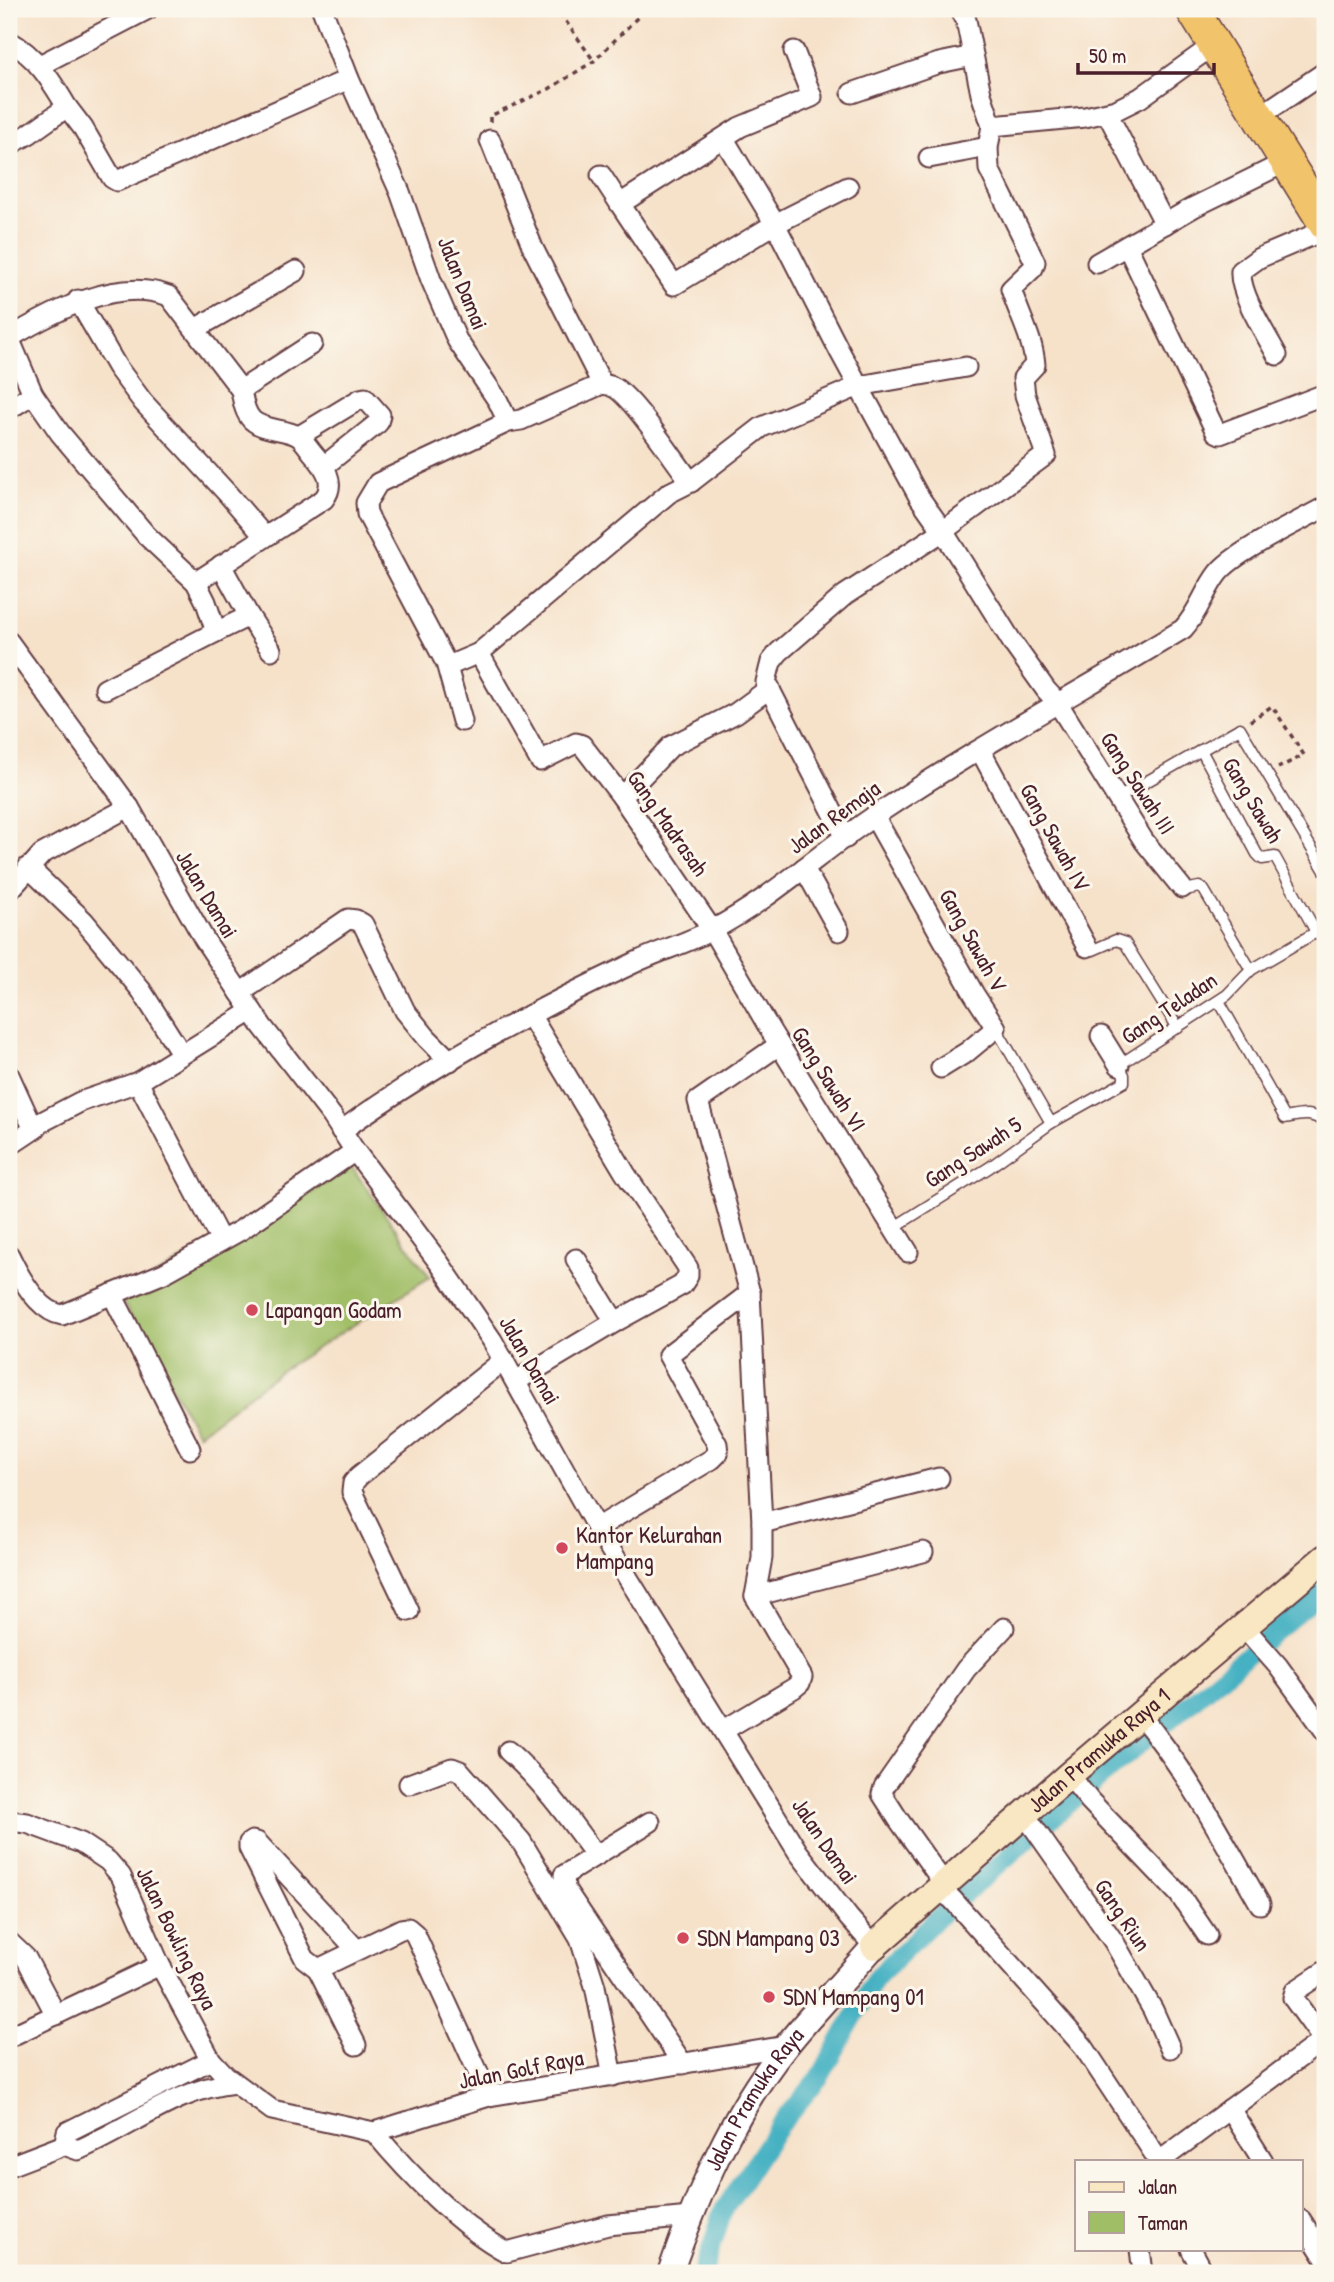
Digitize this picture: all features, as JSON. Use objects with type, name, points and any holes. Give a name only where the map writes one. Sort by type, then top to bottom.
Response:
[{"type":"highway","points":[[1192,9],[1325,224]]},
{"type":"main road","name":"Jalan Pramuka Raya 1","points":[[874,1947],[949,1895],[1032,1826],[1073,1780],[1255,1640],[1325,1558]]},
{"type":"street","points":[[40,65],[148,9]]},
{"type":"street","name":"Jalan Damai","points":[[322,9],[349,79],[400,192],[431,280],[457,340],[498,401],[508,422]]},
{"type":"street","points":[[846,838],[766,682],[771,662],[845,595],[943,531],[1046,456],[1025,395],[1023,378],[1035,365],[1033,348],[1025,324],[1018,313],[1012,289],[1033,268],[1035,262],[989,169],[988,147],[992,125],[981,94],[966,20],[960,9]]},
{"type":"street","points":[[9,40],[40,65],[83,128],[112,178],[117,181],[349,79]]},
{"type":"street","points":[[992,125],[1107,113],[1140,98],[1214,44]]},
{"type":"street","points":[[620,204],[740,127],[812,97],[794,51]]},
{"type":"street","points":[[852,93],[939,63],[973,55]]},
{"type":"street","points":[[1260,116],[1325,72]]},
{"type":"street","points":[[9,145],[67,107]]},
{"type":"street","points":[[1107,113],[1165,223]]},
{"type":"street","name":"Gang Sawah III","points":[[724,139],[775,223],[834,342],[900,464],[1014,645],[1057,702],[1144,841],[1182,888]]},
{"type":"street","points":[[490,140],[533,248],[602,384]]},
{"type":"street","points":[[929,158],[988,147]]},
{"type":"street","points":[[1097,263],[1165,223],[1288,162]]},
{"type":"street","points":[[601,175],[674,285],[775,223],[848,187]]},
{"type":"street","points":[[1277,355],[1241,283],[1241,271],[1259,258],[1325,230]]},
{"type":"street","points":[[1127,246],[1216,432],[1220,434],[1325,394]]},
{"type":"street","points":[[195,329],[296,271]]},
{"type":"street","points":[[196,582],[324,499],[329,493],[330,482],[324,467],[299,436],[261,426],[251,419],[241,390],[169,296],[154,290],[122,292],[78,300],[9,338],[33,394],[60,433],[147,536],[196,582],[206,601],[216,632]]},
{"type":"street","points":[[78,300],[117,367],[143,402],[264,536]]},
{"type":"street","points":[[241,390],[312,344]]},
{"type":"street","points":[[448,666],[479,653],[669,493],[691,482],[762,427],[859,386],[966,367]]},
{"type":"street","points":[[462,721],[448,666],[367,514],[366,503],[377,483],[508,422],[530,416],[602,384],[614,387],[624,395],[691,482]]},
{"type":"street","points":[[9,409],[33,394]]},
{"type":"street","points":[[299,436],[360,398],[371,402],[380,415],[378,424],[324,467]]},
{"type":"street","name":"Jalan Remaja","points":[[341,1131],[380,1103],[450,1060],[530,1015],[636,962],[712,930],[758,903],[874,816],[1057,702],[1183,629],[1195,617],[1218,572],[1234,559],[1325,507]]},
{"type":"street","points":[[221,565],[271,650]]},
{"type":"street","points":[[105,689],[249,616]]},
{"type":"street","name":"Jalan Damai","points":[[9,642],[128,807],[204,939],[252,1011],[440,1264],[504,1360],[597,1528],[798,1852],[874,1947]]},
{"type":"street","name":"Gang Madrasah","points":[[479,653],[537,759],[543,760],[576,743],[582,745],[622,797],[712,930]]},
{"type":"street","points":[[622,797],[671,746],[736,713],[769,688]]},
{"type":"street","name":"Gang Sawah IV","points":[[981,750],[1087,947]]},
{"type":"street","points":[[9,891],[42,854],[128,807]]},
{"type":"street","name":"Gang Sawah V","points":[[874,816],[974,994],[996,1028],[967,1052],[941,1068]]},
{"type":"street","points":[[28,867],[84,921],[141,990],[181,1053]]},
{"type":"street","points":[[804,868],[839,931]]},
{"type":"street","points":[[240,993],[348,919],[356,920],[363,924],[405,1011],[426,1038],[450,1060]]},
{"type":"street","name":"Gang Sawah VI","points":[[712,930],[779,1045],[908,1252]]},
{"type":"street","points":[[9,1146],[38,1124],[80,1102],[138,1082],[252,1011]]},
{"type":"street","points":[[516,1381],[682,1285],[688,1276],[688,1268],[625,1172],[530,1015]]},
{"type":"street","points":[[1101,1036],[1119,1065]]},
{"type":"street","points":[[724,1730],[794,1688],[802,1678],[755,1596],[762,1558],[762,1523],[750,1293],[698,1101],[779,1045]]},
{"type":"street","points":[[9,1075],[30,1121],[38,1124]]},
{"type":"street","points":[[138,1082],[220,1241]]},
{"type":"street","points":[[9,1255],[40,1302],[51,1314],[62,1315],[164,1273],[241,1230],[355,1151]]},
{"type":"street","points":[[576,1259],[615,1322]]},
{"type":"street","points":[[597,1528],[712,1459],[718,1452],[717,1444],[668,1355],[750,1293]]},
{"type":"street","points":[[111,1294],[190,1449]]},
{"type":"street","points":[[409,1611],[352,1492],[353,1483],[504,1360]]},
{"type":"street","points":[[762,1523],[939,1478]]},
{"type":"street","points":[[755,1596],[923,1552]]},
{"type":"street","points":[[1004,1628],[966,1669],[884,1787],[882,1794],[949,1895],[1083,2046],[1158,2160]]},
{"type":"street","points":[[1255,1640],[1325,1731]]},
{"type":"street","points":[[1145,1722],[1208,1813],[1260,1904]]},
{"type":"street","points":[[508,1752],[527,1768],[560,1807],[596,1856]]},
{"type":"street","points":[[409,1784],[452,1768],[460,1771],[521,1841],[580,1939],[595,1986],[613,2076]]},
{"type":"street","points":[[1073,1780],[1179,1894],[1207,1935]]},
{"type":"street","name":"Jalan Bowling Raya","points":[[9,1822],[27,1823],[81,1843],[108,1861],[121,1876],[160,1965],[211,2060]]},
{"type":"street","points":[[650,1822],[564,1875],[565,1889],[683,2064]]},
{"type":"street","name":"Gang Riun","points":[[1032,1826],[1114,1942],[1153,2010],[1170,2048]]},
{"type":"street","points":[[356,2045],[318,1969],[305,1959],[249,1849],[249,1843],[257,1842],[357,1950]]},
{"type":"street","points":[[318,1969],[408,1928],[415,1934],[489,2096]]},
{"type":"street","points":[[9,1942],[26,1958],[56,2015]]},
{"type":"street","name":"Jalan Pramuka Raya","points":[[670,2273],[690,2217],[723,2143],[761,2080],[786,2046],[874,1947]]},
{"type":"street","points":[[9,2037],[160,1965]]},
{"type":"street","points":[[1160,2160],[1324,2042],[1293,1998],[1295,1992],[1325,1971]]},
{"type":"street","name":"Jalan Golf Raya","points":[[211,2060],[235,2083],[272,2110],[374,2132],[489,2096],[786,2046]]},
{"type":"street","points":[[64,2145],[67,2132],[211,2060]]},
{"type":"street","points":[[9,2166],[64,2145],[78,2150],[190,2093],[213,2085],[235,2083]]},
{"type":"street","points":[[1230,2109],[1262,2160]]},
{"type":"street","points":[[374,2132],[403,2167],[486,2241],[507,2252],[608,2225],[690,2217]]},
{"type":"street","points":[[1302,2222],[1325,2258]]},
{"type":"street","points":[[1140,2250],[1143,2273]]},
{"type":"street","points":[[1192,2250],[1204,2273]]},
{"type":"lane","name":"Gang Sawah","points":[[1118,798],[1240,728],[1325,871]]},
{"type":"lane","name":"Gang Sawah","points":[[1201,750],[1257,854],[1262,859],[1275,857],[1321,929]]},
{"type":"lane","points":[[1182,888],[1185,890],[1199,887],[1204,890],[1251,970]]},
{"type":"lane","name":"Gang Teladan","points":[[1051,1123],[1124,1082],[1124,1074],[1119,1065],[1219,1001],[1251,970],[1321,929]]},
{"type":"lane","points":[[1087,947],[1093,950],[1116,940],[1125,943],[1178,1028]]},
{"type":"lane","points":[[1219,1001],[1285,1118],[1307,1113],[1321,1119],[1325,1124]]},
{"type":"lane","name":"Gang Sawah 5","points":[[893,1228],[990,1167],[1051,1123],[996,1028]]},
{"type":"path","points":[[553,9],[560,13],[594,61]]},
{"type":"path","points":[[560,13],[569,9]]},
{"type":"path","points":[[490,140],[490,116],[549,89],[594,61],[646,9]]},
{"type":"path","points":[[1240,728],[1272,706],[1304,755],[1267,774]]},
{"type":"green space","name":"Lapangan Godam","points":[[348,1162],[430,1277],[282,1370],[198,1434],[120,1297]]},
{"type":"waterway","points":[[703,2273],[723,2211],[779,2126],[820,2077],[875,1979],[936,1919],[1059,1812],[1325,1590]]},
{"type":"place","name":"Lapangan Godam","points":[[252,1310]]},
{"type":"place","name":"Kantor Kelurahan Mampang","points":[[562,1548]]},
{"type":"place","name":"SDN Mampang 03","points":[[683,1938]]},
{"type":"place","name":"SDN Mampang 01","points":[[769,1997]]}]
